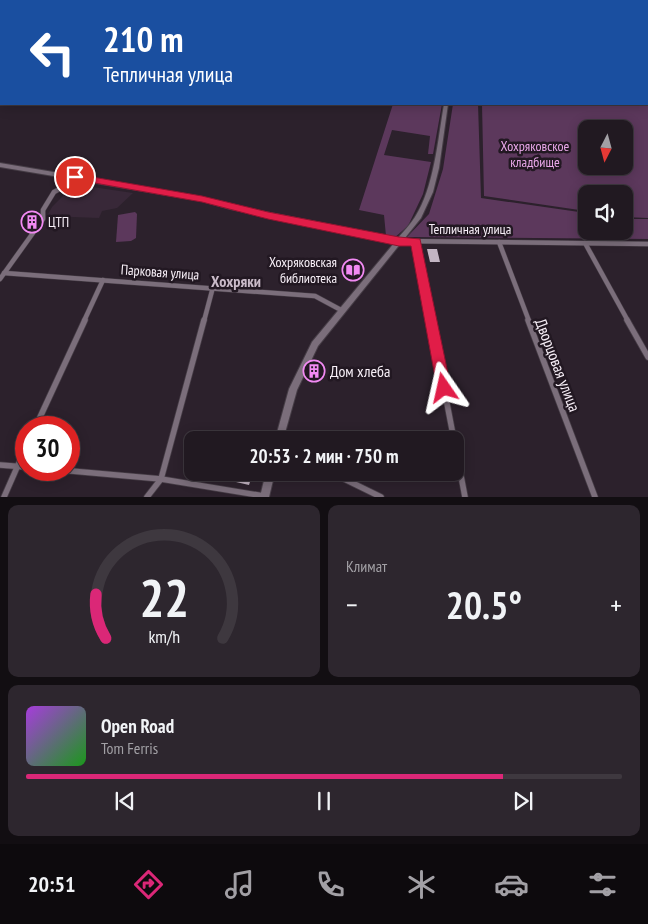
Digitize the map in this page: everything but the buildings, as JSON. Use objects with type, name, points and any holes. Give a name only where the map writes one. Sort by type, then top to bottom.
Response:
[{"type":"street","points":[[281,431],[293,389],[311,351],[342,310],[418,218],[430,192],[446,105]]},
{"type":"street","name":"Тепличная улица","points":[[0,165],[202,199],[240,210],[399,242],[648,244]]},
{"type":"street","points":[[0,279],[35,228],[44,219],[43,210],[54,192],[59,188],[67,186],[75,177]]},
{"type":"street","points":[[416,242],[452,431]]},
{"type":"street","name":"Дворцовая улица","points":[[499,242],[595,496]]},
{"type":"street","points":[[586,243],[648,357]]},
{"type":"street","name":"Парковая улица","points":[[4,273],[315,296],[342,310]]},
{"type":"street","points":[[41,416],[103,280]]},
{"type":"street","points":[[147,496],[161,479],[213,287]]},
{"type":"street","points":[[0,465],[15,466]]},
{"type":"street","points":[[4,496],[15,472]]},
{"type":"street","points":[[80,472],[161,479],[264,496],[268,481]]},
{"type":"street","points":[[349,481],[381,496]]},
{"type":"street","points":[[462,481],[465,496]]},
{"type":"shaded area","points":[[79,185],[133,193],[117,208],[102,211],[99,218],[47,216],[52,207],[73,186]]},
{"type":"green space","points":[[393,105],[442,105],[433,154],[428,154],[430,136],[392,130],[384,155],[431,162],[423,194],[408,226],[394,238],[386,236],[384,215],[359,210]]},
{"type":"green space","points":[[453,105],[478,105],[481,198],[578,212],[578,238],[407,237],[429,214],[443,169]]},
{"type":"green space","name":"Хохряковское кладбище","points":[[482,105],[648,105],[648,218],[633,217],[633,185],[578,185],[578,210],[484,196]]},
{"type":"green space","points":[[135,212],[137,214],[136,238],[131,241],[116,242],[118,215]]},
{"type":"green space","points":[[633,219],[648,219],[648,239],[633,239]]},
{"type":"place","name":"ЦТП","points":[[32,222]]},
{"type":"place","name":"Хохряковская библиотека","points":[[353,270]]},
{"type":"place","name":"Дом хлеба","points":[[314,371]]},
{"type":"district","name":"Хохряки","points":[[236,281]]},
{"type":"route","points":[[75,177],[202,199],[268,216],[399,242],[416,242],[444,388]]}]
